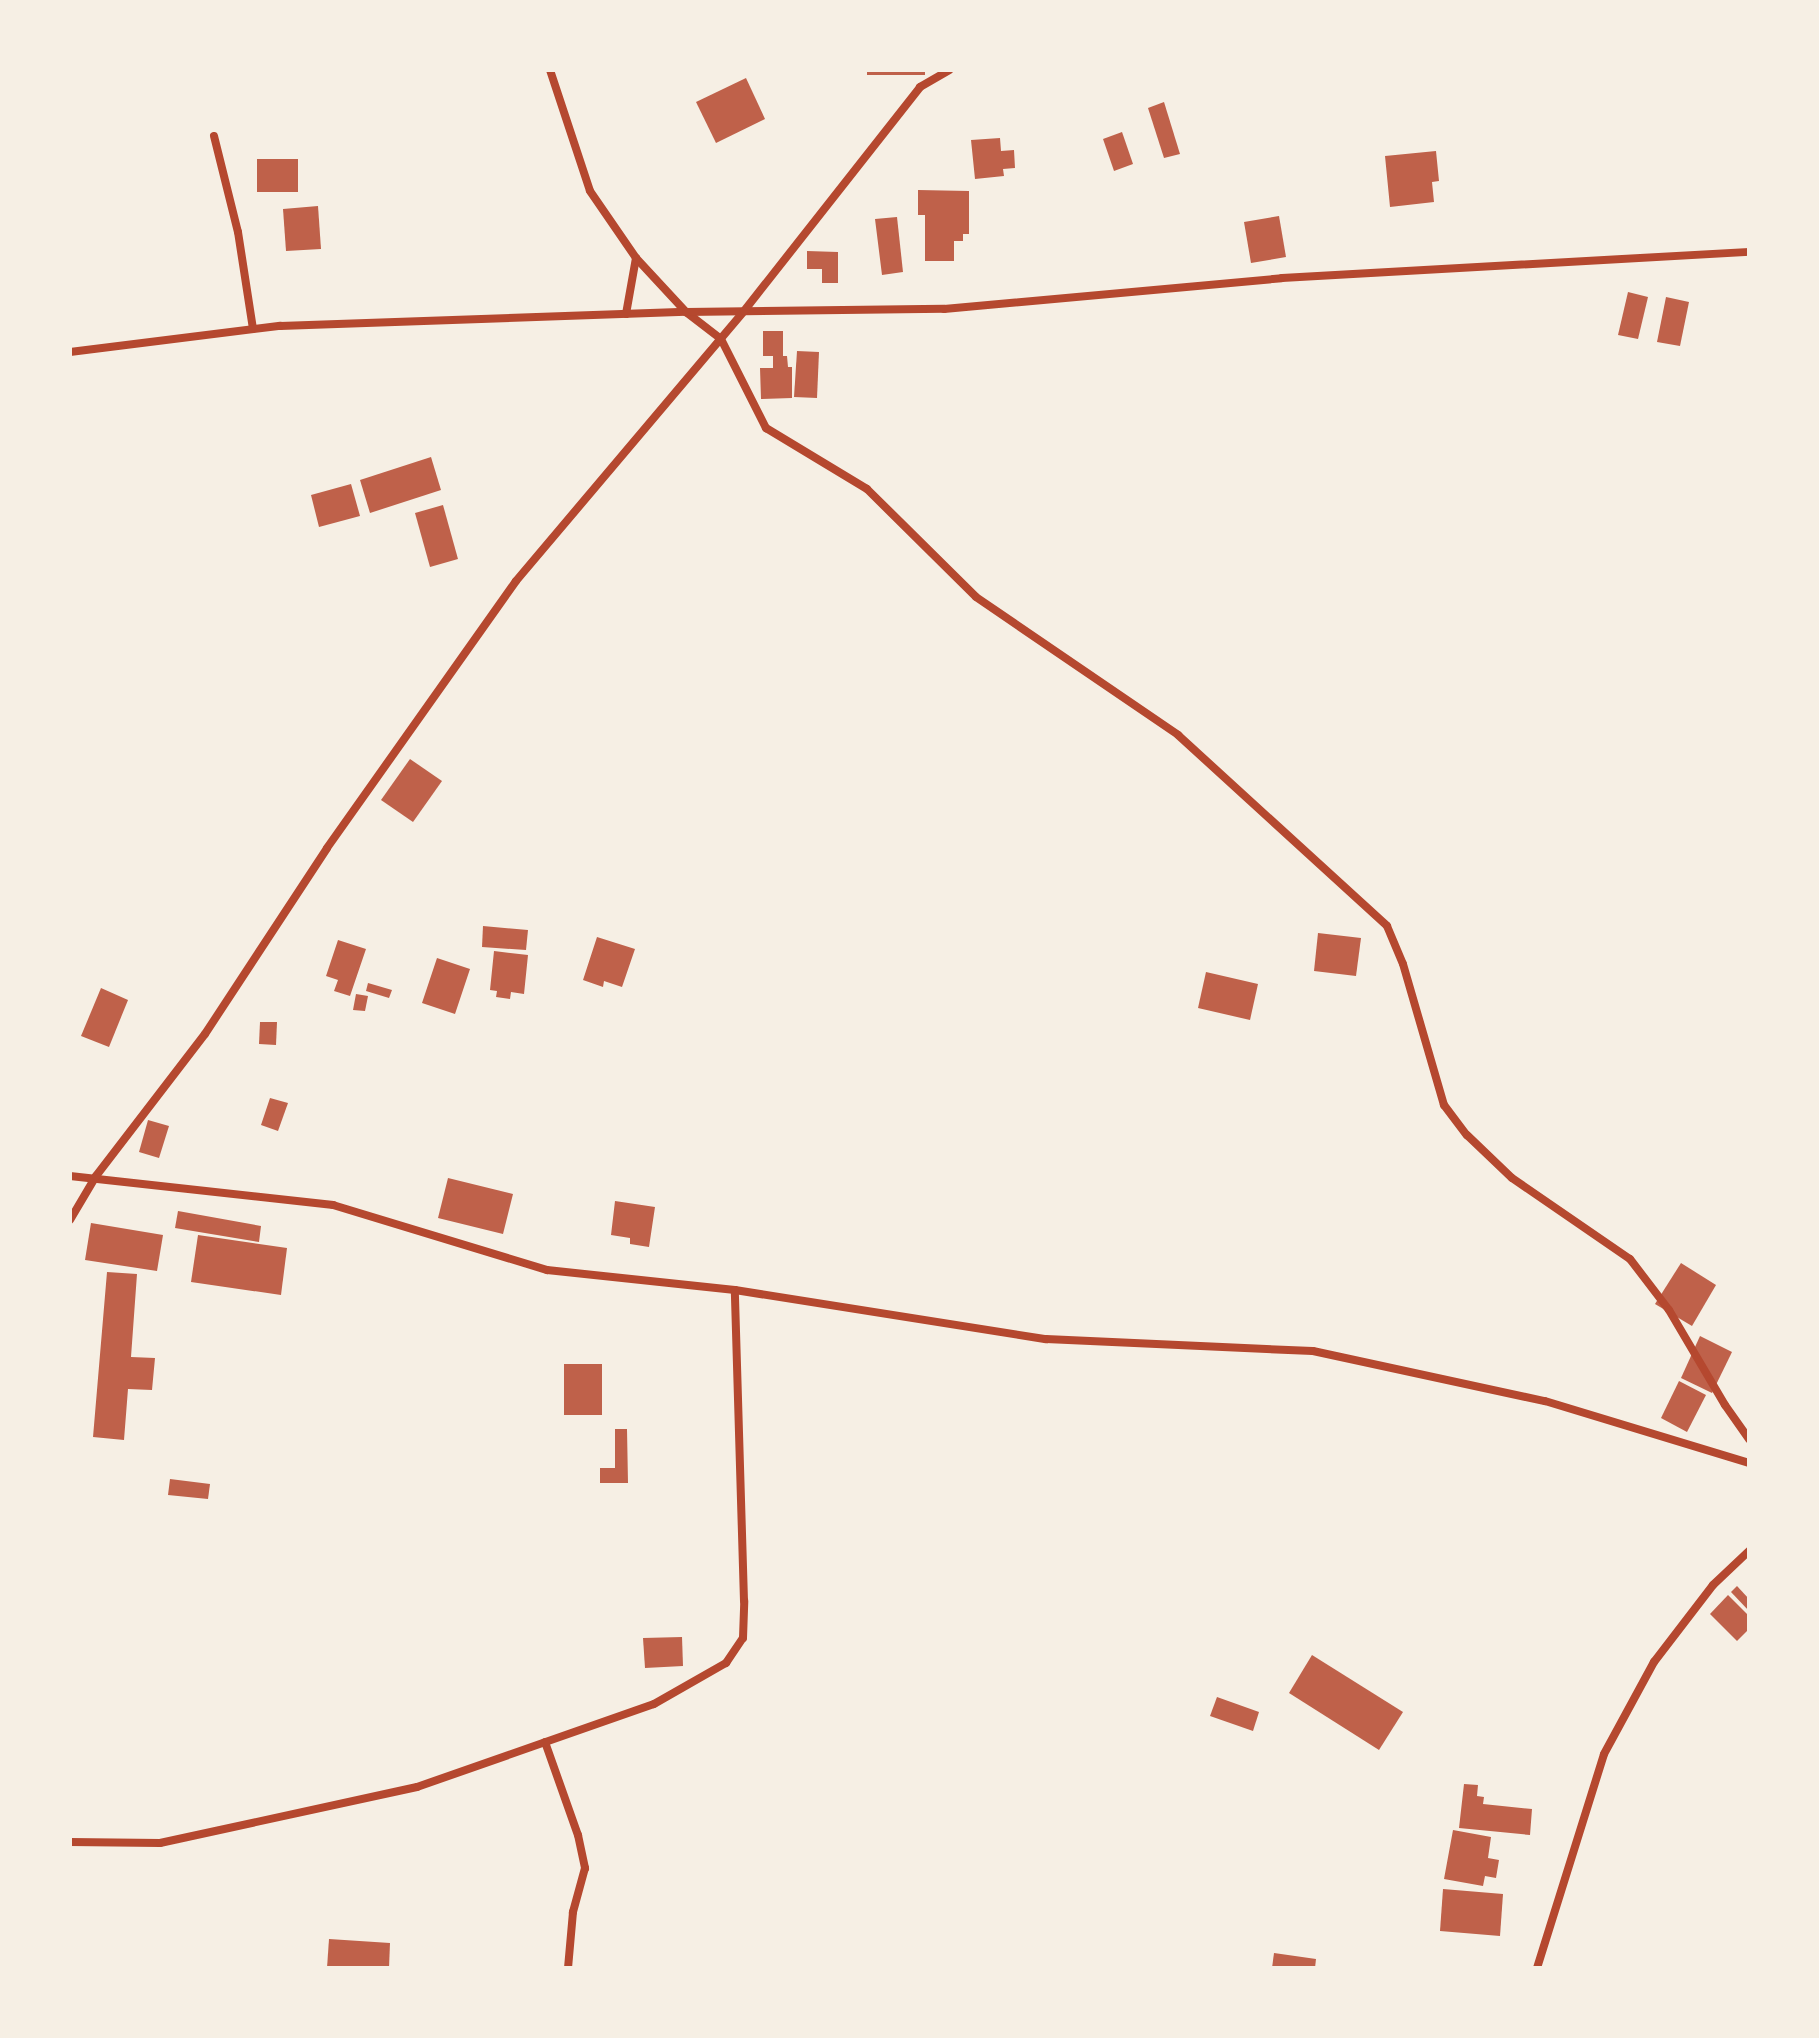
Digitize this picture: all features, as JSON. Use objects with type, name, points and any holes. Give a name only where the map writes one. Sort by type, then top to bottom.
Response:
[{"type":"street","points":[[550,70],[590,191],[636,258],[686,312],[721,339],[766,428],[867,489],[976,597],[1178,735],[1387,926],[1403,964],[1444,1105],[1467,1135],[1512,1178],[1630,1259],[1669,1310],[1725,1405],[1749,1439]]},
{"type":"street","points":[[70,1220],[96,1176],[205,1034],[327,848],[516,581],[744,311],[920,87],[950,70]]},
{"type":"street","points":[[214,136],[238,232],[253,329]]},
{"type":"street","points":[[70,352],[253,329],[686,312],[944,309],[1282,278],[1749,252]]},
{"type":"street","points":[[626,314],[636,258]]},
{"type":"street","points":[[70,1176],[96,1176],[333,1205],[547,1270],[735,1290],[1046,1339],[1313,1351],[1545,1401],[1749,1463]]},
{"type":"street","points":[[70,1842],[160,1843],[210,1835],[417,1787],[654,1704],[726,1663],[743,1638],[735,1290]]},
{"type":"street","points":[[1537,1968],[1604,1754],[1654,1662],[1713,1585],[1749,1551]]},
{"type":"street","points":[[545,1742],[578,1835],[585,1868],[573,1912],[568,1968]]},
{"type":"building","points":[[867,70],[925,70],[925,75],[867,75]]},
{"type":"building","points":[[746,78],[765,119],[716,143],[696,102]]},
{"type":"building","points":[[1164,102],[1180,154],[1164,158],[1148,108]]},
{"type":"building","points":[[1122,132],[1133,164],[1114,171],[1103,139]]},
{"type":"building","points":[[1000,138],[1001,151],[1014,150],[1015,168],[1003,169],[1004,176],[975,179],[971,140]]},
{"type":"building","points":[[1436,151],[1439,181],[1432,182],[1434,202],[1390,207],[1385,156]]},
{"type":"building","points":[[257,159],[298,159],[298,192],[257,192]]},
{"type":"building","points":[[918,190],[969,191],[969,234],[963,234],[963,241],[954,241],[954,261],[925,261],[925,215],[918,215]]},
{"type":"building","points":[[318,206],[321,249],[286,251],[283,209]]},
{"type":"building","points":[[1279,216],[1286,257],[1251,263],[1244,222]]},
{"type":"building","points":[[897,217],[903,272],[882,275],[875,219]]},
{"type":"building","points":[[807,251],[838,252],[838,283],[822,283],[822,269],[807,269]]},
{"type":"building","points":[[1628,292],[1648,297],[1638,339],[1618,335]]},
{"type":"building","points":[[1666,297],[1689,302],[1680,346],[1657,342]]},
{"type":"building","points":[[763,331],[783,331],[783,356],[787,356],[788,367],[792,367],[792,398],[761,399],[760,368],[773,368],[773,356],[763,356]]},
{"type":"building","points":[[797,351],[819,352],[817,398],[794,397]]},
{"type":"building","points":[[431,457],[441,490],[370,513],[360,480]]},
{"type":"building","points":[[351,484],[360,516],[319,527],[311,495]]},
{"type":"building","points":[[443,505],[458,559],[430,567],[415,513]]},
{"type":"building","points":[[410,759],[442,781],[413,822],[381,800]]},
{"type":"building","points":[[483,926],[528,930],[526,950],[482,947]]},
{"type":"building","points":[[1318,933],[1361,938],[1356,976],[1314,971]]},
{"type":"building","points":[[597,937],[635,949],[622,987],[604,981],[603,987],[583,980]]},
{"type":"building","points":[[338,940],[366,949],[350,996],[334,991],[338,980],[326,976]]},
{"type":"building","points":[[494,951],[528,955],[524,994],[511,992],[510,999],[496,997],[497,991],[490,990]]},
{"type":"building","points":[[437,958],[470,969],[455,1014],[422,1003]]},
{"type":"building","points":[[1206,972],[1258,984],[1250,1020],[1198,1008]]},
{"type":"building","points":[[368,983],[392,990],[389,998],[366,991]]},
{"type":"building","points":[[101,988],[128,1000],[109,1047],[81,1036]]},
{"type":"building","points":[[356,994],[368,996],[365,1011],[353,1010]]},
{"type":"building","points":[[260,1022],[277,1022],[276,1045],[259,1044]]},
{"type":"building","points":[[270,1098],[288,1103],[278,1131],[261,1125]]},
{"type":"building","points":[[148,1120],[169,1126],[159,1158],[139,1152]]},
{"type":"building","points":[[448,1178],[513,1194],[503,1234],[438,1218]]},
{"type":"building","points":[[615,1201],[655,1207],[649,1247],[630,1244],[630,1238],[611,1235]]},
{"type":"building","points":[[178,1211],[261,1226],[259,1242],[175,1228]]},
{"type":"building","points":[[91,1223],[163,1235],[157,1271],[85,1260]]},
{"type":"building","points":[[198,1235],[287,1248],[281,1295],[191,1282]]},
{"type":"building","points":[[1681,1263],[1716,1285],[1692,1326],[1655,1304]]},
{"type":"building","points":[[107,1272],[137,1274],[131,1357],[155,1358],[152,1390],[128,1389],[124,1440],[93,1437]]},
{"type":"building","points":[[1700,1336],[1732,1352],[1712,1393],[1681,1378]]},
{"type":"building","points":[[564,1364],[602,1364],[602,1415],[564,1415]]},
{"type":"building","points":[[1679,1381],[1706,1395],[1687,1432],[1661,1418]]},
{"type":"building","points":[[615,1429],[627,1429],[628,1483],[600,1483],[600,1468],[615,1468]]},
{"type":"building","points":[[170,1479],[210,1484],[208,1499],[168,1495]]},
{"type":"building","points":[[1737,1586],[1749,1599],[1749,1611],[1731,1592]]},
{"type":"building","points":[[1728,1595],[1749,1616],[1749,1629],[1737,1641],[1710,1614]]},
{"type":"building","points":[[682,1637],[683,1666],[645,1668],[643,1638]]},
{"type":"building","points":[[1312,1655],[1403,1712],[1379,1750],[1289,1693]]},
{"type":"building","points":[[1217,1697],[1259,1712],[1253,1731],[1210,1716]]},
{"type":"building","points":[[1464,1784],[1478,1785],[1477,1796],[1484,1797],[1483,1804],[1532,1809],[1530,1835],[1459,1828]]},
{"type":"building","points":[[1453,1830],[1491,1837],[1488,1858],[1499,1860],[1496,1878],[1485,1876],[1483,1886],[1444,1879]]},
{"type":"building","points":[[1443,1889],[1503,1894],[1500,1936],[1440,1931]]},
{"type":"building","points":[[329,1939],[390,1943],[389,1968],[327,1968]]},
{"type":"building","points":[[1274,1953],[1316,1959],[1315,1968],[1272,1968]]}]
